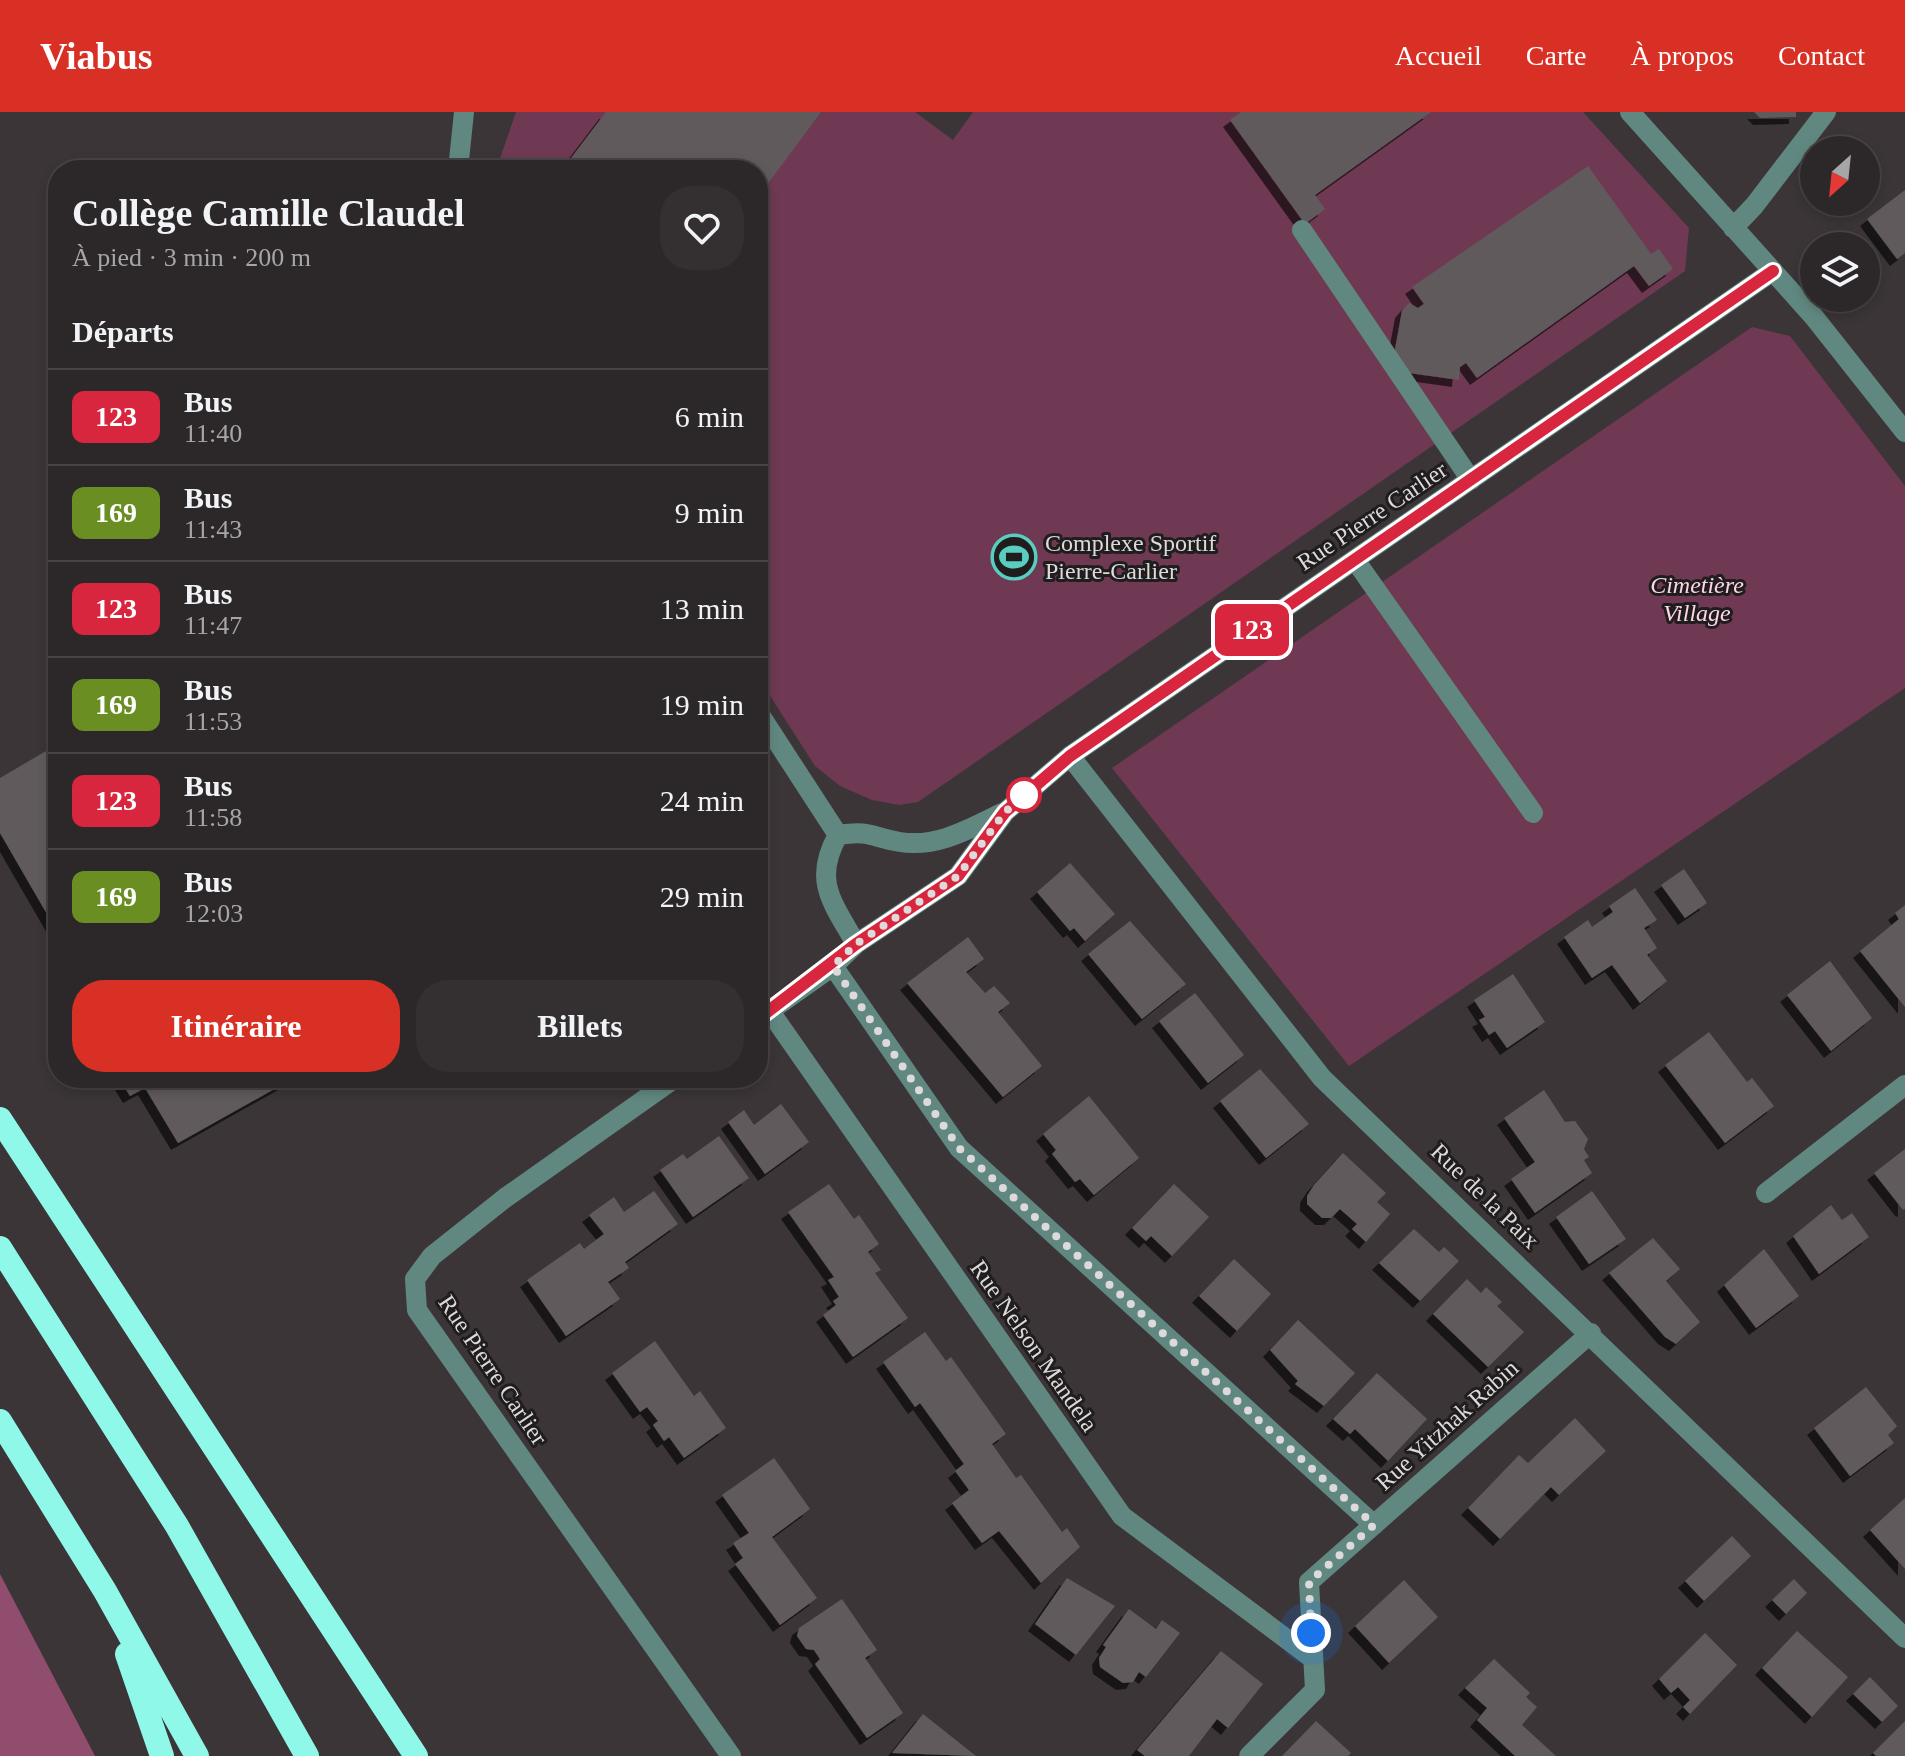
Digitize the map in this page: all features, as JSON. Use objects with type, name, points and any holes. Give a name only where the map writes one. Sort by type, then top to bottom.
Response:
[{"type":"highway","points":[[0,1119],[416,1756]]},
{"type":"highway","points":[[0,1248],[177,1526],[307,1756]]},
{"type":"highway","points":[[0,1421],[105,1591],[197,1756]]},
{"type":"highway","points":[[105,1591],[162,1756]]},
{"type":"street","points":[[459,160],[464,112]]},
{"type":"street","points":[[1630,112],[1814,317],[1905,432]]},
{"type":"street","points":[[1733,228],[1754,206],[1826,112]]},
{"type":"street","points":[[1302,230],[1471,480]]},
{"type":"street","name":"Rue Pierre Carlier","points":[[768,1011],[833,966],[856,944],[958,876],[1005,812],[1070,756],[1773,271]]},
{"type":"street","points":[[1355,560],[1533,813]]},
{"type":"street","points":[[768,727],[838,835],[828,853],[823,874],[831,899],[856,944]]},
{"type":"street","name":"Rue de la Paix","points":[[1070,756],[1322,1078],[1591,1333],[1905,1638]]},
{"type":"street","name":"Rue Pierre Carlier","points":[[838,835],[866,831],[900,842],[949,839],[1005,812]]},
{"type":"street","points":[[833,966],[959,1148],[1374,1525]]},
{"type":"street","name":"Rue Nelson Mandela","points":[[768,1020],[1122,1516],[1312,1658]]},
{"type":"street","points":[[1766,1193],[1905,1085]]},
{"type":"street","name":"Rue Pierre Carlier","points":[[661,1088],[505,1198],[432,1256],[415,1279],[417,1310],[731,1756]]},
{"type":"street","name":"Rue Yitzhak Rabin","points":[[1249,1756],[1315,1690],[1309,1582],[1591,1333]]},
{"type":"green space","name":"Complexe Sportif Pierre-Carlier","points":[[516,112],[915,112],[953,140],[973,112],[1583,112],[1689,228],[1685,271],[918,802],[899,805],[872,800],[840,786],[815,766],[768,693],[768,160],[499,160]]},
{"type":"green space","name":"Cimetière Village","points":[[1752,327],[1790,336],[1905,486],[1905,688],[1349,1066],[1112,768]]},
{"type":"shaded area","points":[[0,1574],[95,1756],[0,1756]]},
{"type":"building","points":[[606,112],[821,112],[768,184],[768,160],[570,160]]},
{"type":"building","points":[[1241,112],[1431,112],[1315,195],[1325,209],[1305,224],[1230,120]]},
{"type":"building","points":[[1754,112],[1796,112],[1796,117],[1760,118]]},
{"type":"building","points":[[1588,166],[1651,254],[1659,249],[1673,269],[1649,286],[1634,266],[1477,378],[1466,363],[1460,367],[1459,380],[1402,372],[1393,360],[1402,311],[1409,303],[1418,308],[1424,304],[1412,287]]},
{"type":"building","points":[[1905,190],[1905,253],[1897,259],[1880,232],[1867,219],[1880,216],[1880,209]]},
{"type":"building","points":[[48,750],[48,916],[0,833],[0,778]]},
{"type":"building","points":[[1070,863],[1115,914],[1085,941],[1074,928],[1070,931],[1037,892]]},
{"type":"building","points":[[1684,869],[1707,903],[1685,918],[1661,885]]},
{"type":"building","points":[[1635,888],[1657,920],[1644,928],[1657,948],[1647,955],[1667,981],[1640,1003],[1612,965],[1592,978],[1564,937],[1588,920],[1592,927],[1613,912],[1609,906]]},
{"type":"building","points":[[1905,905],[1905,1007],[1860,951],[1899,919],[1895,913]]},
{"type":"building","points":[[1130,921],[1186,984],[1142,1019],[1088,954]]},
{"type":"building","points":[[968,937],[984,959],[966,972],[985,993],[994,986],[1010,1003],[998,1012],[1042,1066],[1003,1097],[907,983]]},
{"type":"building","points":[[1830,961],[1872,1018],[1831,1051],[1787,995]]},
{"type":"building","points":[[1513,974],[1545,1022],[1507,1048],[1495,1031],[1489,1035],[1479,1020],[1485,1017],[1474,1000]]},
{"type":"building","points":[[1195,993],[1244,1055],[1208,1083],[1159,1021]]},
{"type":"building","points":[[1709,1032],[1747,1082],[1752,1078],[1774,1106],[1725,1143],[1665,1065]]},
{"type":"building","points":[[1260,1069],[1309,1124],[1266,1158],[1220,1101]]},
{"type":"building","points":[[125,1088],[145,1088],[130,1096]]},
{"type":"building","points":[[145,1088],[276,1088],[178,1143]]},
{"type":"building","points":[[1544,1090],[1565,1122],[1575,1121],[1588,1139],[1584,1149],[1589,1157],[1584,1160],[1592,1173],[1535,1213],[1511,1179],[1535,1162],[1504,1118]]},
{"type":"building","points":[[1089,1096],[1139,1158],[1094,1195],[1080,1179],[1075,1182],[1052,1154],[1056,1150],[1043,1134]]},
{"type":"building","points":[[781,1104],[809,1142],[765,1174],[728,1122],[744,1110],[754,1125]]},
{"type":"building","points":[[719,1136],[749,1178],[693,1217],[660,1170],[683,1154],[687,1159]]},
{"type":"building","points":[[1905,1149],[1905,1209],[1903,1210],[1874,1173]]},
{"type":"building","points":[[1343,1153],[1386,1193],[1377,1202],[1390,1214],[1366,1242],[1352,1229],[1357,1224],[1340,1209],[1331,1218],[1322,1218],[1307,1204],[1307,1196],[1314,1185]]},
{"type":"building","points":[[829,1184],[854,1219],[859,1215],[879,1244],[868,1252],[881,1270],[875,1273],[908,1318],[853,1357],[823,1315],[836,1305],[833,1301],[839,1297],[828,1280],[834,1277],[788,1212]]},
{"type":"building","points":[[1174,1184],[1209,1217],[1172,1256],[1151,1236],[1146,1241],[1132,1228]]},
{"type":"building","points":[[654,1191],[678,1224],[625,1262],[629,1268],[608,1282],[620,1299],[566,1336],[527,1280],[580,1243],[584,1249],[604,1234],[589,1215],[614,1197],[624,1212]]},
{"type":"building","points":[[1592,1191],[1626,1239],[1589,1264],[1556,1217]]},
{"type":"building","points":[[1831,1205],[1842,1220],[1852,1213],[1869,1237],[1819,1274],[1793,1236]]},
{"type":"building","points":[[1414,1229],[1439,1252],[1444,1247],[1459,1261],[1420,1301],[1379,1263]]},
{"type":"building","points":[[1653,1238],[1680,1269],[1666,1281],[1700,1322],[1676,1344],[1665,1337],[1609,1273]]},
{"type":"building","points":[[1764,1249],[1799,1296],[1756,1328],[1724,1285]]},
{"type":"building","points":[[1234,1259],[1271,1294],[1237,1331],[1199,1296]]},
{"type":"building","points":[[1467,1279],[1481,1293],[1486,1287],[1502,1302],[1497,1306],[1524,1332],[1488,1367],[1433,1314]]},
{"type":"building","points":[[1298,1320],[1355,1373],[1324,1406],[1295,1384],[1298,1381],[1270,1350]]},
{"type":"building","points":[[925,1332],[946,1361],[951,1357],[1006,1434],[992,1444],[1016,1478],[1021,1475],[1062,1532],[1067,1528],[1080,1547],[1041,1583],[999,1531],[982,1543],[952,1503],[969,1490],[955,1471],[964,1464],[920,1403],[915,1407],[883,1362]]},
{"type":"building","points":[[655,1341],[694,1396],[700,1391],[726,1428],[684,1458],[669,1437],[664,1441],[653,1425],[658,1421],[647,1407],[640,1412],[612,1373]]},
{"type":"building","points":[[1377,1373],[1427,1419],[1388,1461],[1355,1429],[1350,1434],[1333,1419]]},
{"type":"building","points":[[1866,1387],[1897,1426],[1888,1435],[1894,1443],[1850,1476],[1814,1428]]},
{"type":"building","points":[[1575,1418],[1606,1451],[1559,1495],[1551,1487],[1500,1539],[1468,1508],[1519,1455],[1528,1463]]},
{"type":"building","points":[[774,1458],[810,1509],[772,1537],[817,1598],[780,1625],[735,1564],[743,1558],[733,1543],[749,1533],[722,1495]]},
{"type":"building","points":[[1905,1498],[1905,1569],[1870,1530]]},
{"type":"building","points":[[1732,1536],[1751,1556],[1704,1601],[1685,1581]]},
{"type":"building","points":[[1067,1578],[1115,1606],[1076,1655],[1035,1624]]},
{"type":"building","points":[[1794,1579],[1807,1593],[1786,1614],[1772,1600]]},
{"type":"building","points":[[1404,1580],[1438,1617],[1389,1663],[1355,1626]]},
{"type":"building","points":[[842,1599],[877,1650],[865,1658],[903,1713],[867,1738],[815,1664],[820,1659],[814,1650],[806,1649],[797,1636],[799,1628]]},
{"type":"building","points":[[1129,1609],[1156,1629],[1162,1620],[1180,1633],[1146,1677],[1139,1672],[1133,1682],[1123,1683],[1100,1667],[1099,1658],[1106,1647],[1103,1645]]},
{"type":"building","points":[[1797,1631],[1848,1677],[1812,1717],[1762,1668]]},
{"type":"building","points":[[1705,1633],[1737,1665],[1690,1714],[1683,1707],[1690,1700],[1678,1687],[1671,1693],[1659,1679]]},
{"type":"building","points":[[1221,1651],[1263,1684],[1228,1728],[1217,1719],[1189,1756],[1145,1756],[1137,1750]]},
{"type":"building","points":[[1494,1659],[1530,1693],[1526,1697],[1537,1707],[1522,1725],[1556,1756],[1515,1756],[1477,1720],[1487,1708],[1465,1688]]},
{"type":"building","points":[[1870,1677],[1898,1706],[1882,1722],[1853,1694]]},
{"type":"building","points":[[923,1714],[976,1756],[892,1753]]},
{"type":"building","points":[[1316,1721],[1351,1753],[1348,1756],[1282,1756]]},
{"type":"building","points":[[1905,1721],[1905,1756],[1876,1756],[1873,1753]]},
{"type":"bus line","name":"123","points":[[768,1012],[833,966],[856,944],[958,876],[1005,812],[1070,756],[1773,271]]},
{"type":"place","name":"Complexe Sportif Pierre-Carlier","points":[[1014,557]]},
{"type":"route","points":[[1024,795],[1027,793],[1005,812],[958,876],[856,944],[833,966],[959,1148],[1374,1525],[1309,1582],[1311,1633]]}]
